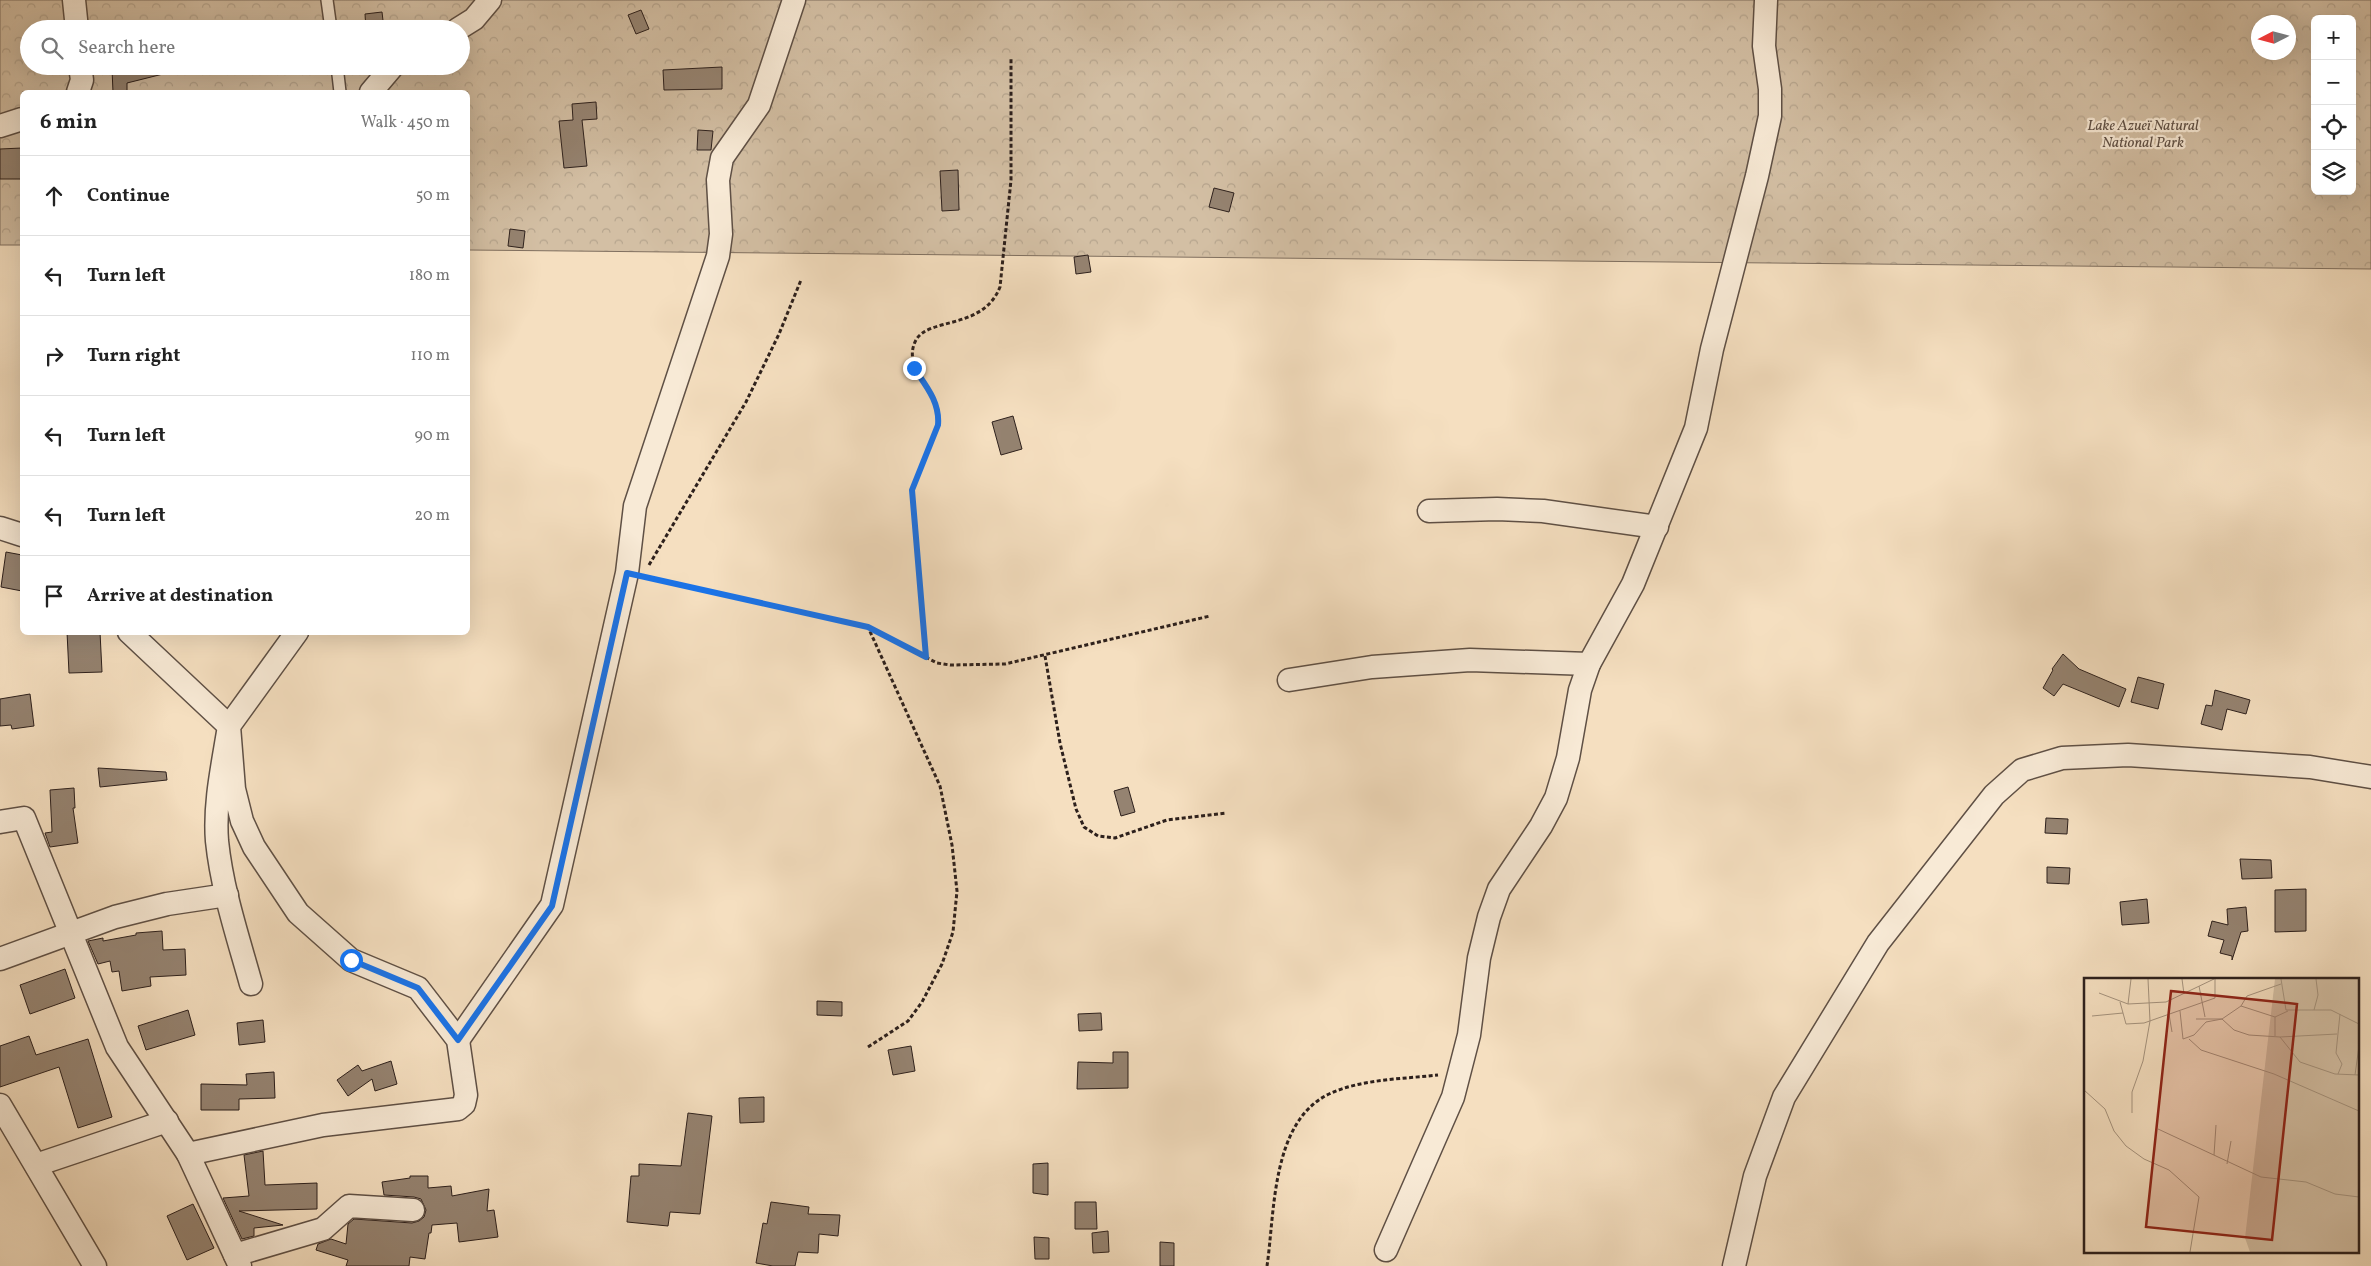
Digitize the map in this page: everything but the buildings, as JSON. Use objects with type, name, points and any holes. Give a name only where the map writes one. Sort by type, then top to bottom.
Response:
[{"type":"street","points":[[74,0],[76,20]]},
{"type":"street","points":[[470,22],[490,0]]},
{"type":"street","points":[[458,1040],[552,906],[635,574],[635,506],[718,256],[721,234],[718,180],[722,158],[758,105],[794,0]]},
{"type":"street","points":[[1386,1250],[1453,1096],[1470,1035],[1479,958],[1489,917],[1499,889],[1541,826],[1556,798],[1568,758],[1580,690],[1589,664],[1633,584],[1696,428],[1712,349],[1757,176],[1770,116],[1770,89],[1764,46],[1766,0]]},
{"type":"street","points":[[373,90],[385,75]]},
{"type":"street","points":[[0,126],[20,120]]},
{"type":"street","points":[[1429,511],[1497,509],[1543,511],[1657,527]]},
{"type":"street","points":[[0,528],[20,534]]},
{"type":"street","points":[[132,635],[229,726],[234,789],[242,821],[254,847],[298,913],[351,960],[418,988],[458,1040],[466,1095],[464,1104],[458,1109],[323,1125],[188,1154]]},
{"type":"street","points":[[251,984],[227,895],[217,841],[218,802],[229,726],[295,635]]},
{"type":"street","points":[[1289,680],[1372,667],[1470,660],[1589,664]]},
{"type":"street","points":[[1734,1266],[1755,1176],[1784,1097],[1878,943],[1994,795],[2022,770],[2062,758],[2128,755],[2310,767],[2371,776]]},
{"type":"street","points":[[0,822],[24,818],[117,1047],[188,1154],[237,1260],[323,1229],[349,1206],[413,1210]]},
{"type":"street","points":[[0,959],[115,916],[167,904],[227,895]]},
{"type":"street","points":[[0,1105],[8,1131],[36,1165],[95,1266]]},
{"type":"street","points":[[36,1165],[167,1121]]},
{"type":"lane","points":[[327,0],[330,20]]},
{"type":"lane","points":[[337,75],[340,90]]},
{"type":"path","points":[[926,657],[912,490],[938,425],[938,418],[935,400],[914,368],[912,354],[916,340],[924,331],[964,320],[983,310],[996,298],[1000,287],[1011,180],[1011,57]]},
{"type":"path","points":[[801,280],[779,334],[746,402],[692,495],[635,574],[868,627],[937,663],[950,665],[1005,664],[1210,616]]},
{"type":"path","points":[[868,627],[940,786],[952,845],[957,891],[953,932],[942,964],[922,1002],[908,1021],[868,1047]]},
{"type":"path","points":[[1045,656],[1060,743],[1076,809],[1084,827],[1098,836],[1115,838],[1167,820],[1226,813]]},
{"type":"path","points":[[1267,1266],[1275,1188],[1285,1145],[1306,1111],[1328,1094],[1359,1084],[1460,1072]]},
{"type":"green space","name":"Lake Azueï Natural National Park","points":[[0,0],[2371,0],[2371,269],[470,250],[470,90],[20,90],[20,245],[0,245]]},
{"type":"route","points":[[351,960],[418,988],[458,1040],[505,975],[552,906],[627,573],[868,627],[926,657],[911,501],[912,490],[938,425],[938,408],[935,400],[914,368]]}]
